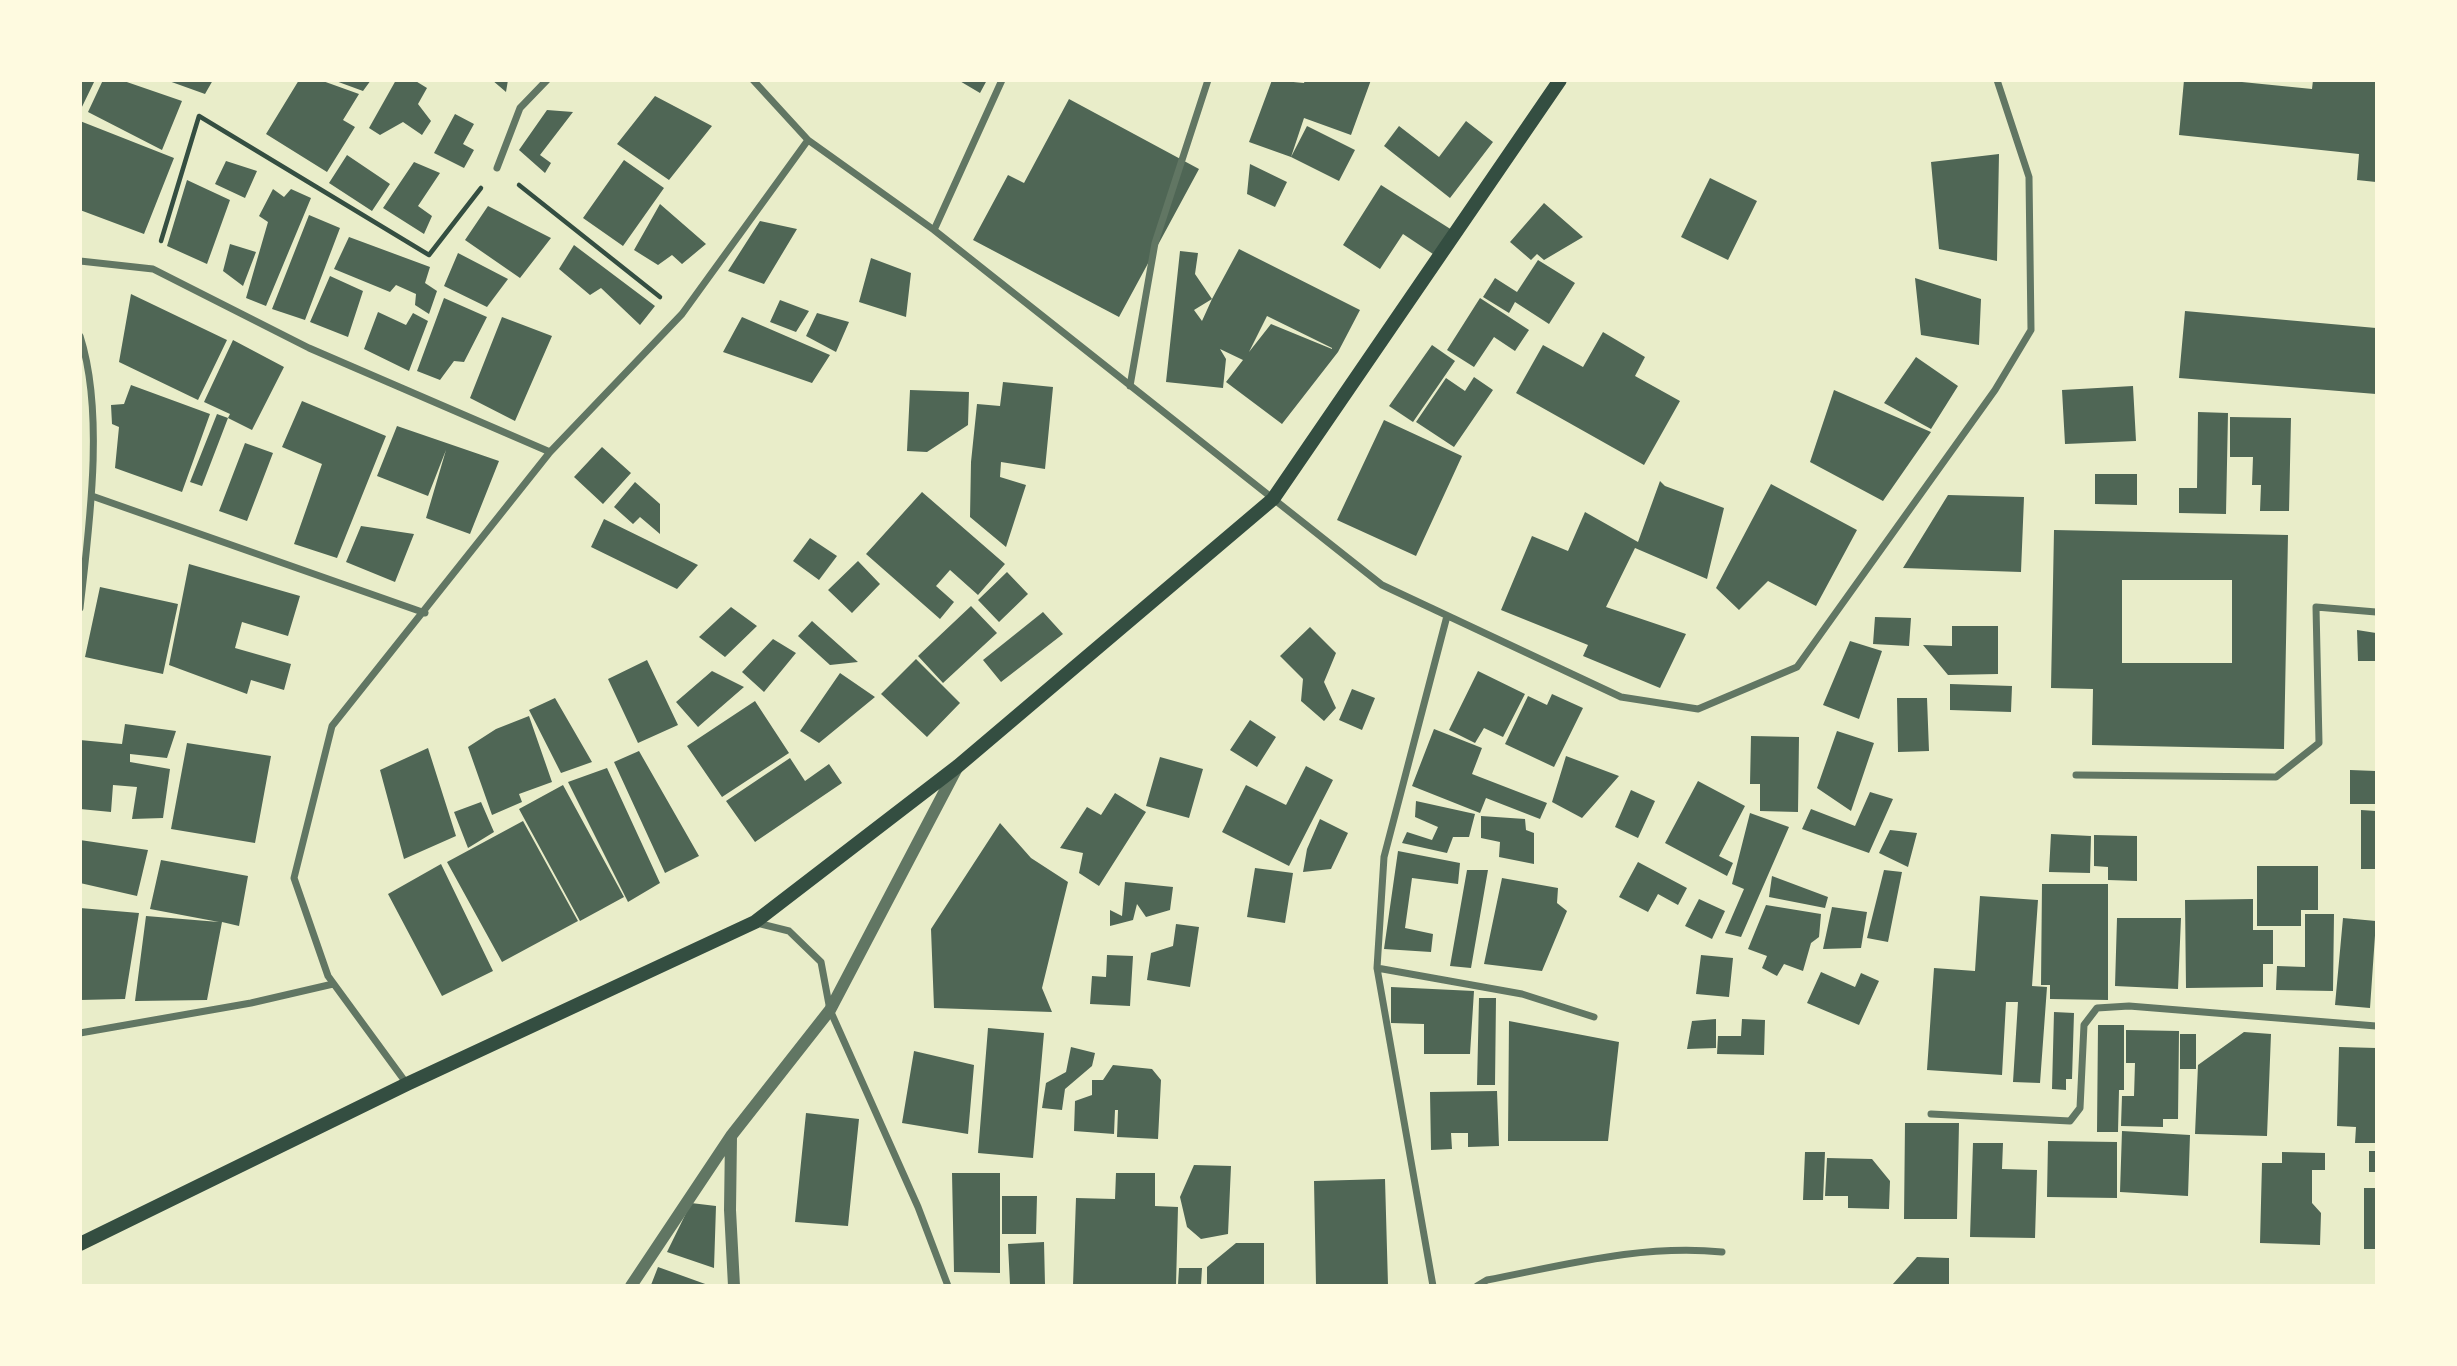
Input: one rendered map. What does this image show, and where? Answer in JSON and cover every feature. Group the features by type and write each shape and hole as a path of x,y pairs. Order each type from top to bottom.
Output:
{"main road":[{"path":"80,1244 407,1084 755,922 958,766 1273,499 1560,80"}],"street":[{"path":"497,168 520,108 547,80"},
{"path":"753,80 808,140 934,230 1382,585 1620,697 1698,709 1797,667 1995,390 2031,330 2029,177 1997,80"},
{"path":"934,230 1002,80"},
{"path":"1129,386 1154,243 1208,80"},
{"path":"407,1084 333,984 294,878 332,726 425,613 550,452 682,314 808,140"},
{"path":"80,261 153,269 309,348 550,452"},
{"path":"80,336 90,367 92,496 80,608"},
{"path":"92,496 425,613"},
{"path":"2076,775 2276,777 2319,743 2316,607 2376,612"},
{"path":"1433,1286 1377,968 1384,858 1447,616"},
{"path":"631,1286 731,1136 830,1010 958,766"},
{"path":"755,922 789,931 821,962 830,1010 918,1207 948,1286"},
{"path":"1377,968 1522,994 1594,1017"},
{"path":"80,1033 238,1006 333,984"},
{"path":"1931,1114 2070,1121 2080,1108 2084,1024 2097,1008 2129,1006 2376,1026"},
{"path":"731,1136 730,1210 734,1286"},
{"path":"1476,1286 1487,1280 1629,1252 1680,1248 1722,1252"}],"path":[{"path":"153,269 199,116 429,255 497,168 682,314"}],"building":[{"path":"80,80 95,80 80,111"},
{"path":"103,80 121,80 182,101 162,150 88,112"},
{"path":"166,80 213,80 205,94"},
{"path":"299,80 320,80 359,94 343,120 355,127 327,172 266,134"},
{"path":"333,80 371,80 363,91"},
{"path":"396,80 414,80 427,88 418,104 431,121 422,135 403,122 380,135 369,128"},
{"path":"492,80 508,80 506,92"},
{"path":"958,80 987,80 980,93"},
{"path":"1272,80 1304,83 1305,80 1371,80 1351,135 1304,118 1291,157 1249,142"},
{"path":"2184,80 2222,80 2312,89 2313,80 2376,80 2376,182 2357,180 2359,154 2179,135"},
{"path":"655,96 712,126 669,180 617,144"},
{"path":"1069,99 1199,169 1119,317 973,240 1008,175 1024,183"},
{"path":"547,110 573,112 540,155 551,163 545,173 519,150"},
{"path":"455,114 474,124 463,144 474,150 464,168 434,153"},
{"path":"80,121 174,158 144,234 80,210"},
{"path":"1466,121 1493,142 1450,198 1384,146 1399,126 1439,157"},
{"path":"1307,126 1355,150 1339,181 1291,157"},
{"path":"1999,154 1997,261 1939,249 1931,162"},
{"path":"347,155 390,184 372,211 329,183"},
{"path":"624,160 664,188 623,246 583,218"},
{"path":"226,161 257,171 245,198 215,184"},
{"path":"414,162 440,173 418,206 432,216 424,234 383,208"},
{"path":"1250,164 1287,182 1275,207 1247,194"},
{"path":"1710,178 1757,201 1728,260 1681,237"},
{"path":"187,180 230,200 207,264 167,246"},
{"path":"1381,185 1452,230 1436,256 1403,234 1380,269 1343,245"},
{"path":"273,189 284,197 291,189 311,198 266,306 246,298 268,222 259,216"},
{"path":"1544,203 1583,237 1544,260 1537,254 1531,260 1510,242"},
{"path":"660,204 706,244 682,264 672,255 658,265 634,250"},
{"path":"488,206 551,238 520,278 465,240"},
{"path":"309,215 340,228 305,320 272,309"},
{"path":"760,221 797,229 764,284 728,271"},
{"path":"349,237 430,267 425,283 437,291 429,314 415,305 416,294 396,285 390,292 334,269"},
{"path":"230,244 256,252 243,286 223,271"},
{"path":"574,245 655,306 640,325 601,288 590,295 559,269"},
{"path":"1239,249 1360,310 1338,352 1282,424 1226,382 1243,360 1220,349 1226,359 1223,388 1166,382 1180,251 1198,253 1195,274 1212,299","holes":["1212,299 1202,321 1194,310","1267,316 1332,348 1332,349 1271,324 1249,352"]},
{"path":"458,253 508,279 487,307 444,286"},
{"path":"871,258 911,273 906,317 859,302"},
{"path":"1538,260 1575,283 1549,324 1515,302 1509,313 1483,297 1495,278 1517,292"},
{"path":"330,276 363,291 348,337 310,322"},
{"path":"1915,278 1981,299 1979,345 1921,335"},
{"path":"131,294 227,340 198,400 119,362"},
{"path":"444,298 487,317 464,362 454,361 440,380 417,371"},
{"path":"1480,298 1529,330 1515,351 1494,337 1474,367 1447,350"},
{"path":"780,300 809,311 796,332 770,322"},
{"path":"2185,311 2376,328 2376,394 2179,378"},
{"path":"378,312 406,325 413,313 428,321 409,371 364,349"},
{"path":"817,313 849,322 836,352 806,336"},
{"path":"502,317 552,336 515,421 470,398"},
{"path":"742,317 830,355 812,383 723,352"},
{"path":"1603,332 1645,357 1635,376 1680,401 1644,465 1516,393 1543,345 1583,367"},
{"path":"233,340 284,367 252,430 228,418 230,414 204,402"},
{"path":"1432,345 1455,361 1413,422 1389,406"},
{"path":"1916,357 1958,386 1931,429 1884,403"},
{"path":"1474,377 1493,390 1454,447 1416,422 1446,378 1465,391"},
{"path":"1003,382 1053,387 1045,469 1001,462 1000,477 1026,485 1006,547 970,517 971,462 977,404 1000,406"},
{"path":"131,385 210,414 182,492 115,468 119,427 112,424 111,405 124,404"},
{"path":"2133,386 2136,441 2065,444 2062,390"},
{"path":"910,390 969,392 968,425 927,452 907,451"},
{"path":"1834,390 1931,432 1883,501 1810,462"},
{"path":"302,401 386,436 337,558 294,544 322,464 282,447"},
{"path":"2198,412 2228,413 2226,514 2179,513 2179,488 2197,488"},
{"path":"217,414 228,418 202,486 190,482"},
{"path":"2230,417 2291,418 2289,511 2260,511 2261,485 2252,485 2253,457 2230,457"},
{"path":"1384,420 1462,456 1416,556 1337,520"},
{"path":"397,426 499,461 470,534 426,518 446,450 428,496 377,476"},
{"path":"245,443 273,453 247,521 219,511"},
{"path":"602,447 631,473 603,504 574,477"},
{"path":"2095,474 2137,474 2137,505 2095,504"},
{"path":"1660,481 1665,486 1724,508 1707,579 1635,548 1606,607 1686,634 1660,688 1583,656 1588,645 1501,610 1532,536 1568,551 1585,512 1638,542"},
{"path":"635,482 660,504 660,534 640,517 633,524 614,507"},
{"path":"1771,484 1857,530 1816,606 1768,581 1739,610 1716,588"},
{"path":"922,492 1005,564 978,595 950,570 936,586 954,602 940,619 866,554"},
{"path":"1948,495 2024,497 2021,572 1903,568"},
{"path":"604,519 698,565 677,589 591,547"},
{"path":"361,526 414,534 395,582 346,562"},
{"path":"2054,530 2288,535 2284,749 2092,745 2093,689 2051,688","holes":["2122,580 2232,580 2232,663 2122,663"]},
{"path":"810,538 837,556 819,580 793,561"},
{"path":"858,561 880,584 852,613 828,590"},
{"path":"189,564 300,596 288,636 242,622 235,648 291,664 284,690 251,680 247,694 169,665"},
{"path":"1007,572 1028,594 999,622 978,600"},
{"path":"100,587 178,604 163,674 85,657"},
{"path":"971,606 997,633 943,683 918,656"},
{"path":"731,607 757,626 725,657 699,637"},
{"path":"1043,612 1063,634 1001,682 983,660"},
{"path":"1875,617 1911,618 1909,646 1873,644"},
{"path":"812,621 858,662 830,665 798,636"},
{"path":"1952,626 1998,626 1998,674 1948,675 1923,645 1952,646"},
{"path":"1310,627 1336,653 1324,682 1336,708 1324,721 1301,701 1303,679 1280,656"},
{"path":"2357,630 2376,633 2376,661 2358,661"},
{"path":"773,639 796,653 764,692 742,672"},
{"path":"1850,641 1882,651 1859,719 1823,705"},
{"path":"916,659 960,703 927,737 881,694"},
{"path":"647,660 678,725 638,743 608,679"},
{"path":"712,671 744,687 698,727 676,702"},
{"path":"1478,671 1525,694 1503,737 1484,728 1475,743 1449,730"},
{"path":"840,673 875,697 819,743 800,731"},
{"path":"1950,684 2012,686 2011,712 1950,710"},
{"path":"1352,689 1375,698 1362,730 1339,720"},
{"path":"1552,694 1583,708 1554,767 1505,744 1528,696 1547,705"},
{"path":"555,698 592,762 561,773 529,710"},
{"path":"1897,698 1927,698 1929,751 1898,752"},
{"path":"755,701 789,753 722,797 687,746"},
{"path":"529,716 552,782 519,794 522,802 492,815 468,747 496,729"},
{"path":"1250,720 1276,737 1257,767 1230,750"},
{"path":"125,724 176,731 167,758 130,754 130,762 170,769 163,818 132,819 137,787 113,785 111,812 80,809 80,740 122,744"},
{"path":"1434,729 1482,748 1472,774 1547,803 1540,819 1486,798 1480,813 1412,786"},
{"path":"1837,731 1874,743 1851,811 1817,788"},
{"path":"1751,736 1799,737 1798,812 1760,811 1760,784 1750,784"},
{"path":"187,743 271,756 255,843 171,829"},
{"path":"428,748 456,836 404,859 380,770"},
{"path":"639,751 699,856 665,873 614,762"},
{"path":"1566,756 1619,776 1582,818 1552,802"},
{"path":"1160,757 1203,769 1189,818 1146,806"},
{"path":"790,758 805,781 829,764 842,783 755,842 726,801"},
{"path":"1306,766 1333,780 1289,866 1222,832 1246,785 1286,805"},
{"path":"607,768 660,883 628,902 568,782"},
{"path":"2350,770 2376,771 2376,804 2350,804"},
{"path":"1698,781 1745,806 1719,856 1733,863 1727,876 1665,843"},
{"path":"563,785 624,897 580,921 519,809"},
{"path":"1631,790 1655,801 1638,838 1615,827"},
{"path":"1870,792 1893,799 1869,853 1802,829 1811,809 1855,826"},
{"path":"1115,793 1146,812 1099,886 1079,873 1083,853 1060,848 1087,807 1101,815"},
{"path":"1416,801 1475,814 1469,837 1453,837 1447,853 1402,843 1407,832 1432,840 1438,827 1415,817"},
{"path":"481,802 494,832 468,848 454,812"},
{"path":"2361,810 2376,811 2376,869 2361,869"},
{"path":"1750,813 1789,827 1741,937 1725,933 1744,889 1732,884"},
{"path":"1481,816 1525,819 1526,830 1534,833 1534,864 1499,857 1500,842 1481,838"},
{"path":"1320,819 1348,833 1331,869 1303,872 1307,849"},
{"path":"523,821 578,921 502,962 447,862"},
{"path":"1000,823 1031,858 1068,882 1042,988 1052,1012 934,1008 931,929"},
{"path":"1890,830 1917,833 1908,867 1879,853"},
{"path":"2051,834 2091,836 2090,873 2049,872"},
{"path":"2094,835 2137,836 2137,881 2108,880 2108,867 2094,866"},
{"path":"80,840 148,850 137,896 80,883"},
{"path":"1398,851 1460,863 1458,884 1412,878 1405,928 1433,934 1431,952 1384,949"},
{"path":"161,860 248,876 239,926 222,922 207,1000 135,1001 146,916 219,922 150,909"},
{"path":"1638,862 1687,888 1678,905 1658,894 1648,912 1619,897"},
{"path":"441,864 493,971 442,996 388,894"},
{"path":"2257,866 2318,866 2318,910 2301,910 2301,926 2257,926"},
{"path":"1255,868 1293,873 1285,923 1247,917"},
{"path":"1467,870 1488,870 1471,968 1450,966"},
{"path":"1884,870 1902,872 1888,942 1867,938"},
{"path":"1772,876 1828,897 1825,908 1769,897"},
{"path":"1502,878 1558,888 1557,903 1567,911 1542,971 1484,964"},
{"path":"1125,882 1173,887 1170,910 1146,917 1137,904 1133,920 1110,926 1110,910 1122,916"},
{"path":"2042,884 2108,884 2108,1000 2050,999 2050,985 2041,985"},
{"path":"1980,896 2038,900 2032,986 2047,987 2040,1083 2013,1082 2018,1002 2006,1002 2002,1075 1927,1070 1934,968 1975,971"},
{"path":"1699,899 1725,911 1712,939 1685,926"},
{"path":"2253,899 2253,930 2273,930 2273,964 2263,964 2263,987 2186,988 2185,900"},
{"path":"1766,905 1821,914 1819,937 1811,943 1803,971 1784,964 1777,976 1762,968 1767,956 1748,949"},
{"path":"1832,907 1867,912 1861,948 1823,949"},
{"path":"80,908 139,913 125,999 80,1000"},
{"path":"2305,914 2334,914 2333,991 2276,990 2277,966 2305,967"},
{"path":"2117,918 2181,918 2178,989 2115,986"},
{"path":"2343,918 2376,921 2370,1008 2335,1005"},
{"path":"1176,924 1199,927 1190,987 1147,980 1151,953 1173,946"},
{"path":"1107,955 1133,956 1130,1006 1090,1004 1092,976 1106,977"},
{"path":"1701,955 1733,958 1729,997 1696,994"},
{"path":"1821,972 1855,987 1861,973 1879,981 1859,1025 1807,1003"},
{"path":"1391,987 1474,991 1470,1054 1424,1054 1424,1024 1391,1023"},
{"path":"1479,998 1496,998 1495,1085 1477,1085"},
{"path":"2054,1012 2074,1013 2072,1079 2066,1079 2066,1090 2052,1089"},
{"path":"1716,1019 1716,1048 1687,1049 1692,1021"},
{"path":"1742,1019 1765,1020 1764,1055 1717,1054 1718,1036 1741,1036"},
{"path":"1509,1021 1619,1042 1608,1141 1508,1141"},
{"path":"2098,1025 2124,1025 2124,1090 2119,1090 2118,1132 2097,1132"},
{"path":"988,1028 1044,1033 1033,1158 978,1153"},
{"path":"2126,1030 2179,1031 2178,1119 2163,1119 2163,1127 2121,1126 2122,1096 2134,1096 2135,1063 2126,1063"},
{"path":"2244,1032 2271,1034 2267,1136 2195,1134 2198,1065"},
{"path":"2180,1034 2196,1034 2196,1069 2180,1069"},
{"path":"1071,1047 1095,1053 1092,1066 1065,1089 1062,1110 1042,1108 1046,1083 1066,1072"},
{"path":"2339,1047 2376,1048 2376,1143 2355,1143 2356,1127 2337,1126"},
{"path":"914,1051 974,1065 968,1134 902,1123"},
{"path":"1113,1065 1152,1069 1161,1080 1158,1139 1117,1137 1118,1110 1115,1110 1114,1134 1074,1131 1075,1101 1092,1095 1092,1080 1103,1080"},
{"path":"1497,1091 1499,1146 1468,1147 1468,1133 1451,1133 1452,1149 1431,1150 1430,1092"},
{"path":"806,1113 859,1119 848,1226 795,1222"},
{"path":"1905,1123 1959,1123 1957,1219 1904,1219"},
{"path":"2122,1131 2190,1135 2188,1196 2120,1192"},
{"path":"2048,1141 2117,1142 2117,1198 2047,1197"},
{"path":"1973,1143 2003,1143 2002,1169 2037,1170 2035,1238 1970,1237"},
{"path":"2369,1151 2376,1151 2376,1172 2369,1172"},
{"path":"1805,1152 1825,1152 1823,1200 1803,1200"},
{"path":"2282,1152 2325,1153 2325,1170 2312,1170 2312,1203 2321,1213 2320,1245 2260,1243 2262,1163 2282,1163"},
{"path":"1827,1158 1872,1159 1890,1181 1889,1209 1848,1208 1848,1196 1825,1196"},
{"path":"1194,1165 1231,1166 1228,1234 1201,1239 1187,1227 1180,1197"},
{"path":"952,1173 1000,1173 1000,1273 954,1272"},
{"path":"1116,1173 1155,1173 1155,1206 1178,1207 1176,1285 1073,1285 1076,1198 1115,1199"},
{"path":"1385,1179 1388,1285 1316,1285 1314,1181"},
{"path":"2364,1188 2376,1188 2376,1249 2364,1249"},
{"path":"1002,1196 1037,1196 1036,1234 1002,1234"},
{"path":"691,1203 716,1206 714,1268 667,1252"},
{"path":"1044,1242 1045,1285 1010,1285 1008,1244"},
{"path":"1236,1243 1264,1243 1264,1285 1207,1285 1207,1267"},
{"path":"1917,1257 1949,1258 1949,1285 1892,1285"},
{"path":"658,1267 708,1285 651,1285"},
{"path":"1179,1268 1202,1268 1201,1285 1178,1285"}]}
